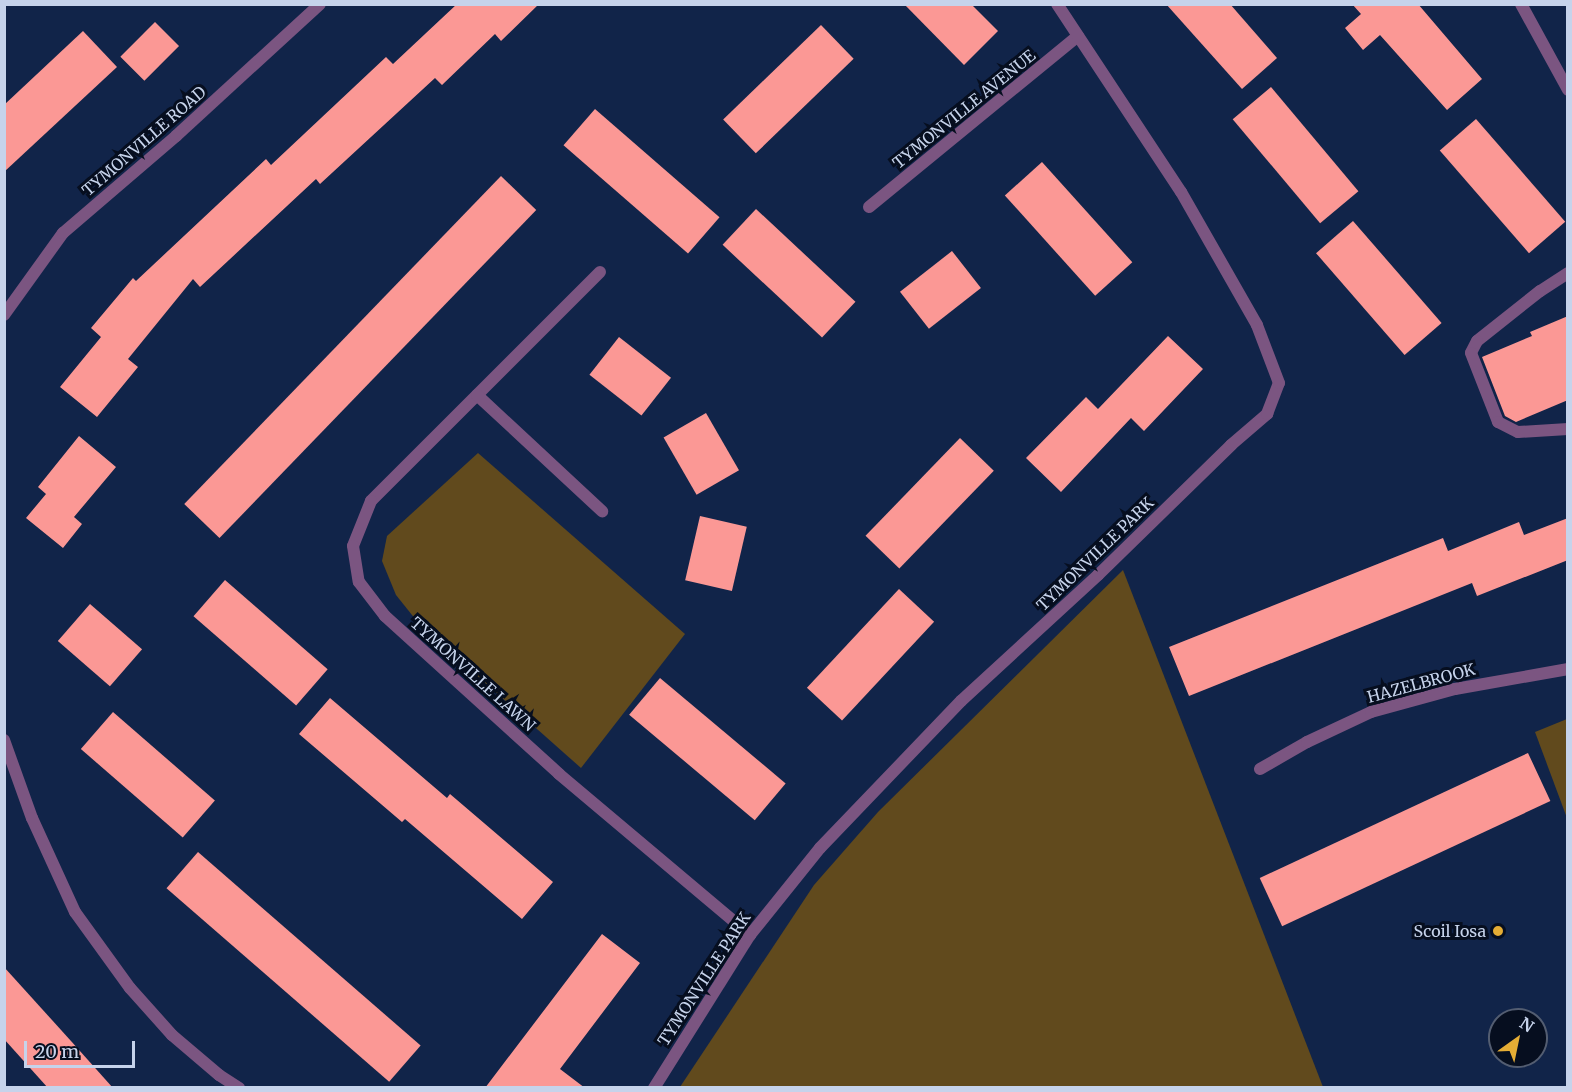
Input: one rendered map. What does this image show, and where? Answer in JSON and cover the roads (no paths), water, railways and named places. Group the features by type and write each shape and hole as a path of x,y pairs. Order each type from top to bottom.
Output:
{"street":[{"name":"TYMONVILLE ROAD","path":"4,315 63,233 176,136 320,4"},
{"name":"TYMONVILLE PARK","path":"654,1088 750,935 820,848 961,701 1098,575 1231,445 1267,414 1279,383 1257,325 1181,192 1057,4"},
{"path":"1521,4 1568,90"},
{"name":"TYMONVILLE AVENUE","path":"870,207 1078,36"},
{"name":"TYMONVILLE LAWN","path":"600,272 371,501 353,546 359,582 385,616 559,774 750,935"},
{"path":"1568,273 1540,291 1477,341 1471,353 1498,422 1518,432 1568,429"},
{"path":"477,395 602,511"},
{"name":"HAZELBROOK","path":"1260,769 1307,742 1371,712 1455,689 1568,669"},
{"path":"4,740 32,818 75,912 130,988 172,1035 219,1076 239,1088"}],"place":[{"name":"Scoil Iosa","path":"1498,931"}]}
